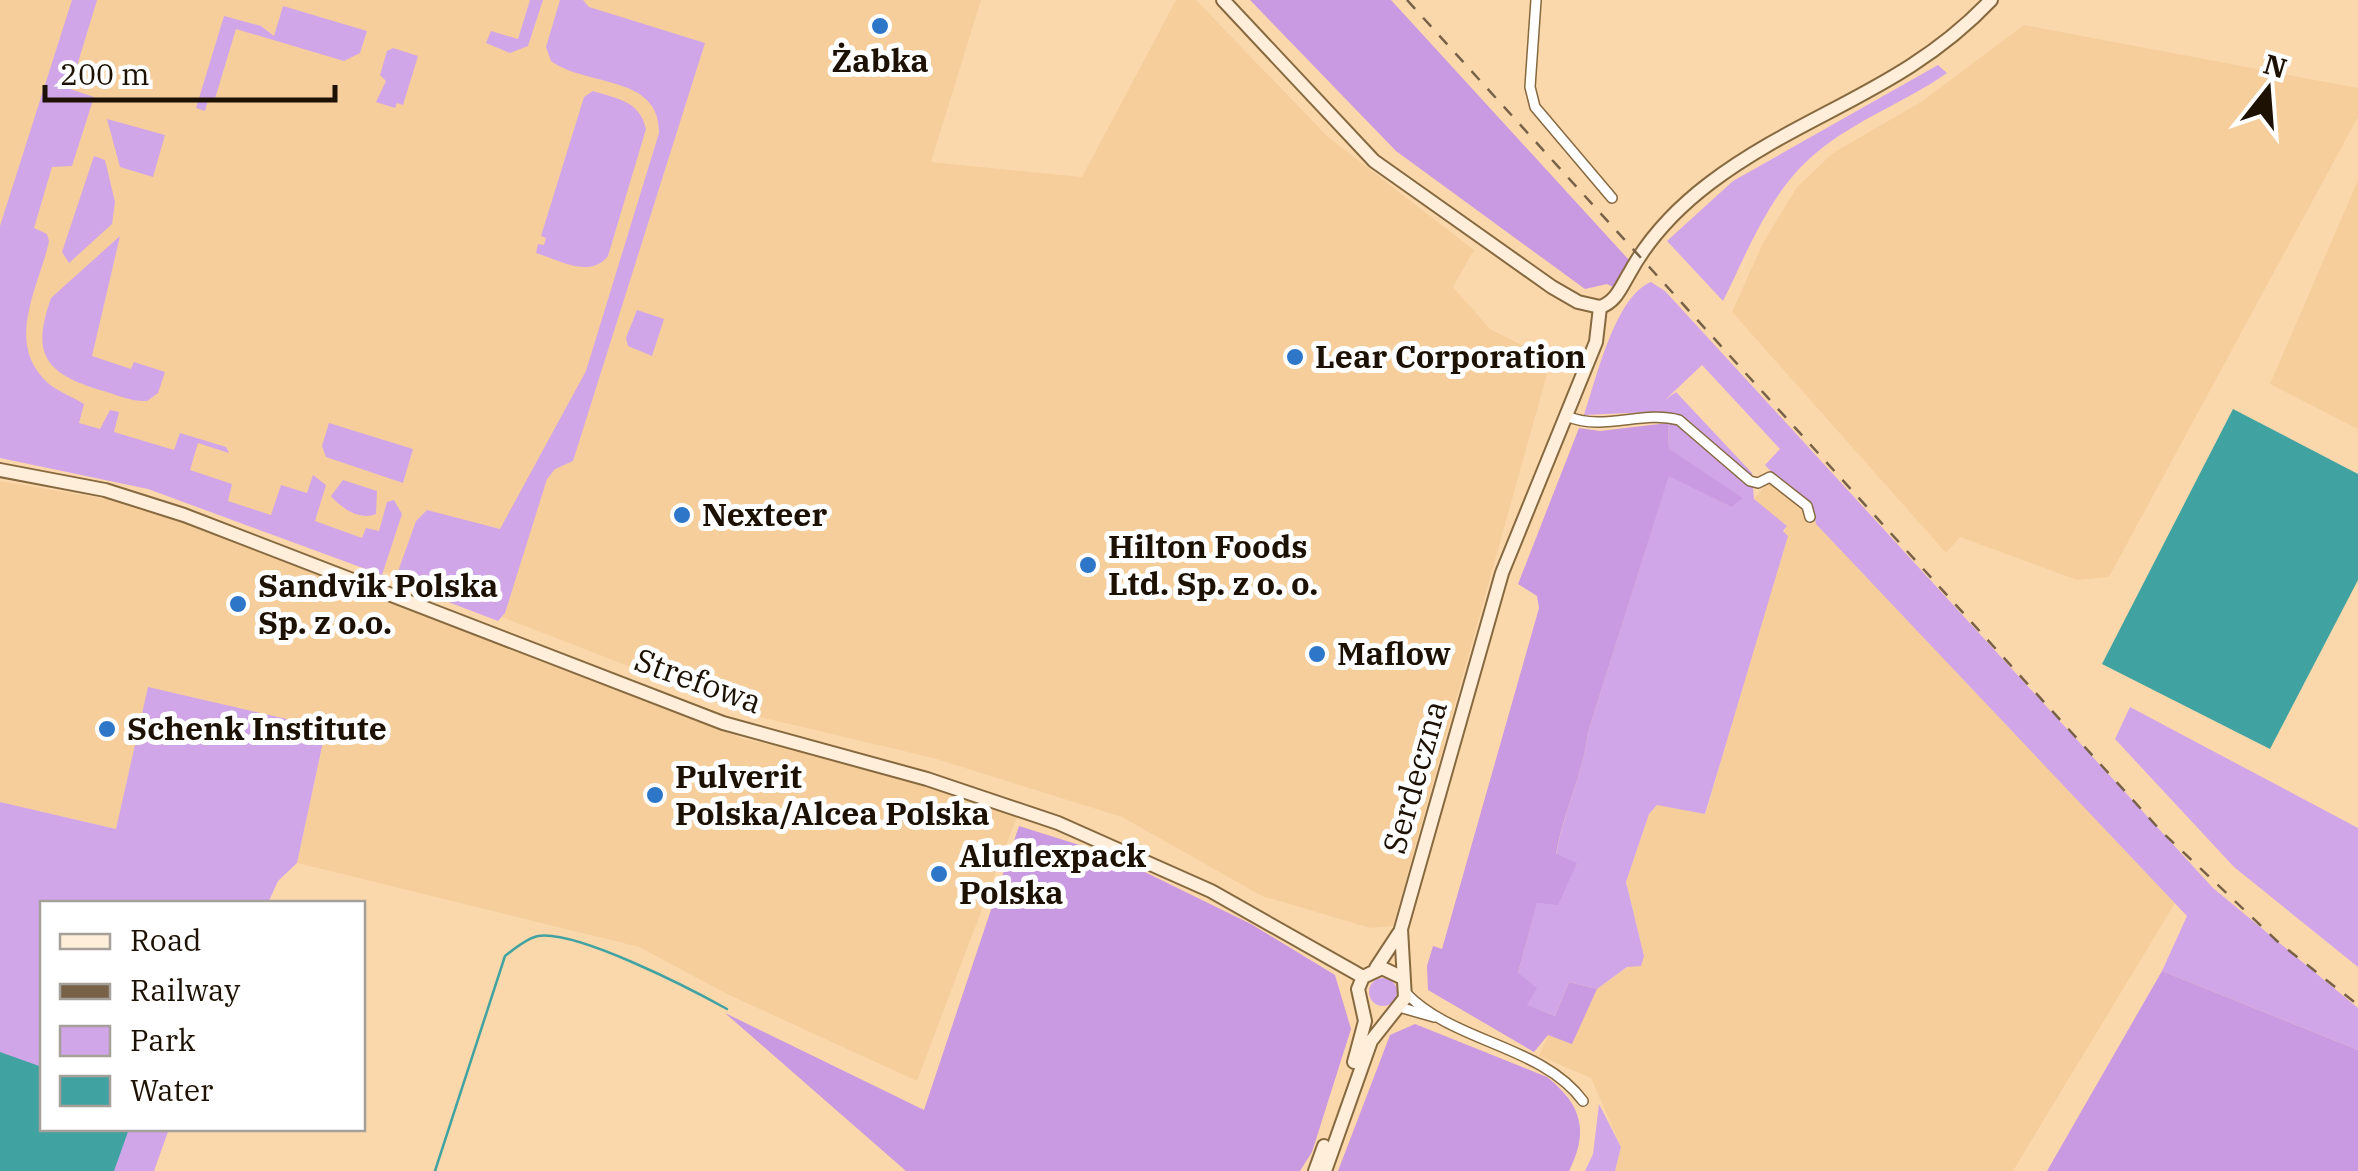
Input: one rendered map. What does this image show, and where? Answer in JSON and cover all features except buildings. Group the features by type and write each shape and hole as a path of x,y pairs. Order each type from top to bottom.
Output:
{"street":[{"path":"1224,0 1388,173 1552,287 1578,302 1600,307"},
{"path":"1536,0 1530,87 1535,108 1612,198"},
{"name":"Serdeczna","path":"1401,977 1401,929 1502,573 1600,331 1600,307 1615,298 1639,255 1673,213 1712,181 1910,70 1991,0"},
{"path":"1566,416 1585,424 1604,425 1665,416 1679,420 1750,480 1758,483 1770,476 1807,506 1810,516"},
{"name":"Strefowa","path":"0,470 105,490 184,515 723,723 928,779 1058,823 1211,891 1363,977"},
{"name":"Serdeczna","path":"1376,968 1401,929"},
{"path":"1434,1016 1394,1010 1376,1014 1364,1007 1358,996 1363,977 1376,968 1387,968 1401,977 1406,992 1434,1016 1556,1076 1582,1101"},
{"path":"1325,1171 1371,1041 1406,992"},
{"path":"1315,1171 1359,1047 1364,1007"}],"shaded area":[{"path":"0,0 981,0 931,162 1082,177 1176,0 1196,0 1327,136 1474,250 1453,287 1490,329 1551,360 1393,926 1370,928 1262,896 1122,817 933,758 760,717 248,519 0,433"},
{"path":"1250,0 1391,0 1629,260 1613,287 1607,284 1585,289 1396,151"},
{"path":"2024,25 2358,88 2358,117 2109,577 2077,580 1960,537 1946,553 1732,312 1763,243 1797,187 1833,153 1921,102"},
{"path":"2358,180 2358,429 2270,384"},
{"path":"1668,423 1669,449 1743,498 1731,507 1669,476 1588,732 1559,838 1556,854 1577,863 1558,905 1537,903 1518,973 1537,988 1527,1005 1555,1016 1569,982 1597,989 1572,1044 1548,1035 1534,1052 1428,990 1427,966 1433,946 1442,949 1539,608 1537,596 1518,584 1579,428 1600,431"},
{"path":"1770,480 1802,507 1935,644 2175,903 2013,1171 1615,1171 1621,1147 1591,1078 1539,1056 1548,1035 1572,1043 1597,989 1644,956 1626,882 1649,814 1657,805 1666,804 1706,814 1786,526 1754,499"},
{"path":"0,481 118,501 205,530 744,739 841,759 1018,814 917,1081 729,995 639,947 297,863 326,729 116,829 0,802"},
{"path":"1019,826 1108,854 1251,924 1335,975 1351,1029 1312,1152 1300,1171 906,1171 725,1013 924,1110"},
{"path":"2162,971 2358,1050 2358,1171 2047,1171"},
{"path":"1415,1024 1547,1077 1559,1087 1579,1120 1579,1143 1569,1171 1338,1171 1390,1035"}],"green space":[{"path":"72,0 97,0 70,89 94,97 72,166 52,167 34,228 47,234 49,241 32,296 26,333 35,368 57,390 84,404 79,423 100,429 110,410 119,412 114,432 174,450 180,433 226,447 229,453 198,443 190,470 232,484 228,501 271,515 281,485 307,493 313,475 326,485 315,521 362,538 366,528 379,531 387,502 394,500 402,514 382,575 148,489 0,458 0,226"},
{"path":"530,0 543,0 528,46 510,53 486,43 491,31 518,39"},
{"path":"560,0 583,0 589,7 705,43 573,461 555,469 547,479 505,613 498,621 396,582 396,577 416,521 427,510 500,529 586,371 659,133 656,114 634,91 551,61 546,47"},
{"path":"283,6 367,31 360,53 344,61 236,29 214,102 208,100 205,111 196,108 224,16 261,26 274,36"},
{"path":"393,48 418,56 403,105 397,103 395,108 376,102 386,81 380,75 387,51"},
{"path":"1938,65 1947,73 1847,131 1800,168 1762,222 1723,301 1667,241 1733,181"},
{"path":"593,91 633,107 646,129 608,256 601,263 583,267 536,253 538,244 544,245 546,238 541,236 584,97"},
{"path":"107,119 165,135 153,177 120,167"},
{"path":"94,156 105,160 115,202 112,224 69,263 62,252"},
{"path":"120,236 92,356 131,369 134,362 165,372 158,393 147,401 123,397 64,375 46,357 43,345 51,298"},
{"path":"1651,282 1665,291 2213,888 2358,1008 2358,1050 2162,971 2187,916 1816,524 1803,498 1765,465 1780,449 1702,365 1665,400 1676,392 1752,473 1754,499 1787,526 1783,531 1788,536 1705,814 1657,805 1649,814 1626,882 1644,956 1641,966 1627,967 1597,989 1569,982 1555,1016 1526,1005 1518,973 1537,902 1577,864 1556,855 1559,839 1588,732 1669,475 1731,507 1669,449 1668,423 1652,412 1584,415 1617,321 1638,290"},
{"path":"637,310 664,319 652,356 628,346 626,338"},
{"path":"329,423 413,449 403,483 326,457 322,446"},
{"path":"343,480 377,491 376,514 357,514 331,496"},
{"path":"148,687 326,728 297,863 278,881 269,901 40,901 40,1131 168,1131 154,1171 0,1171 0,802 116,829"},
{"path":"2130,707 2358,828 2358,967 2234,867 2115,739"},
{"path":"1383,978 1393,982 1397,992 1393,1002 1383,1006 1373,1002 1369,992 1373,982"},
{"path":"1599,1104 1621,1147 1615,1171 1585,1171 1593,1154"}],"water":[{"path":"2233,409 2358,474 2358,580 2270,749 2102,664"},
{"path":"0,1052 40,1066 40,1131 128,1131 114,1171 0,1171"}],"waterway":[{"path":"435,1171 505,956 525,941 538,936 579,942 634,963 727,1009"}],"railway":[{"path":"1407,0 2161,831 2277,941 2358,1005"}],"place":[{"name":"Żabka","path":"880,26"},
{"name":"Lear Corporation","path":"1295,357"},
{"name":"Nexteer","path":"682,515"},
{"name":"Hilton Foods Ltd. Sp. z o. o.","path":"1088,565"},
{"name":"Sandvik Polska Sp. z o.o.","path":"238,604"},
{"name":"Maflow","path":"1317,654"},
{"name":"Schenk Institute","path":"107,729"},
{"name":"Pulverit Polska/Alcea Polska","path":"655,795"},
{"name":"Aluflexpack Polska","path":"939,874"}]}
